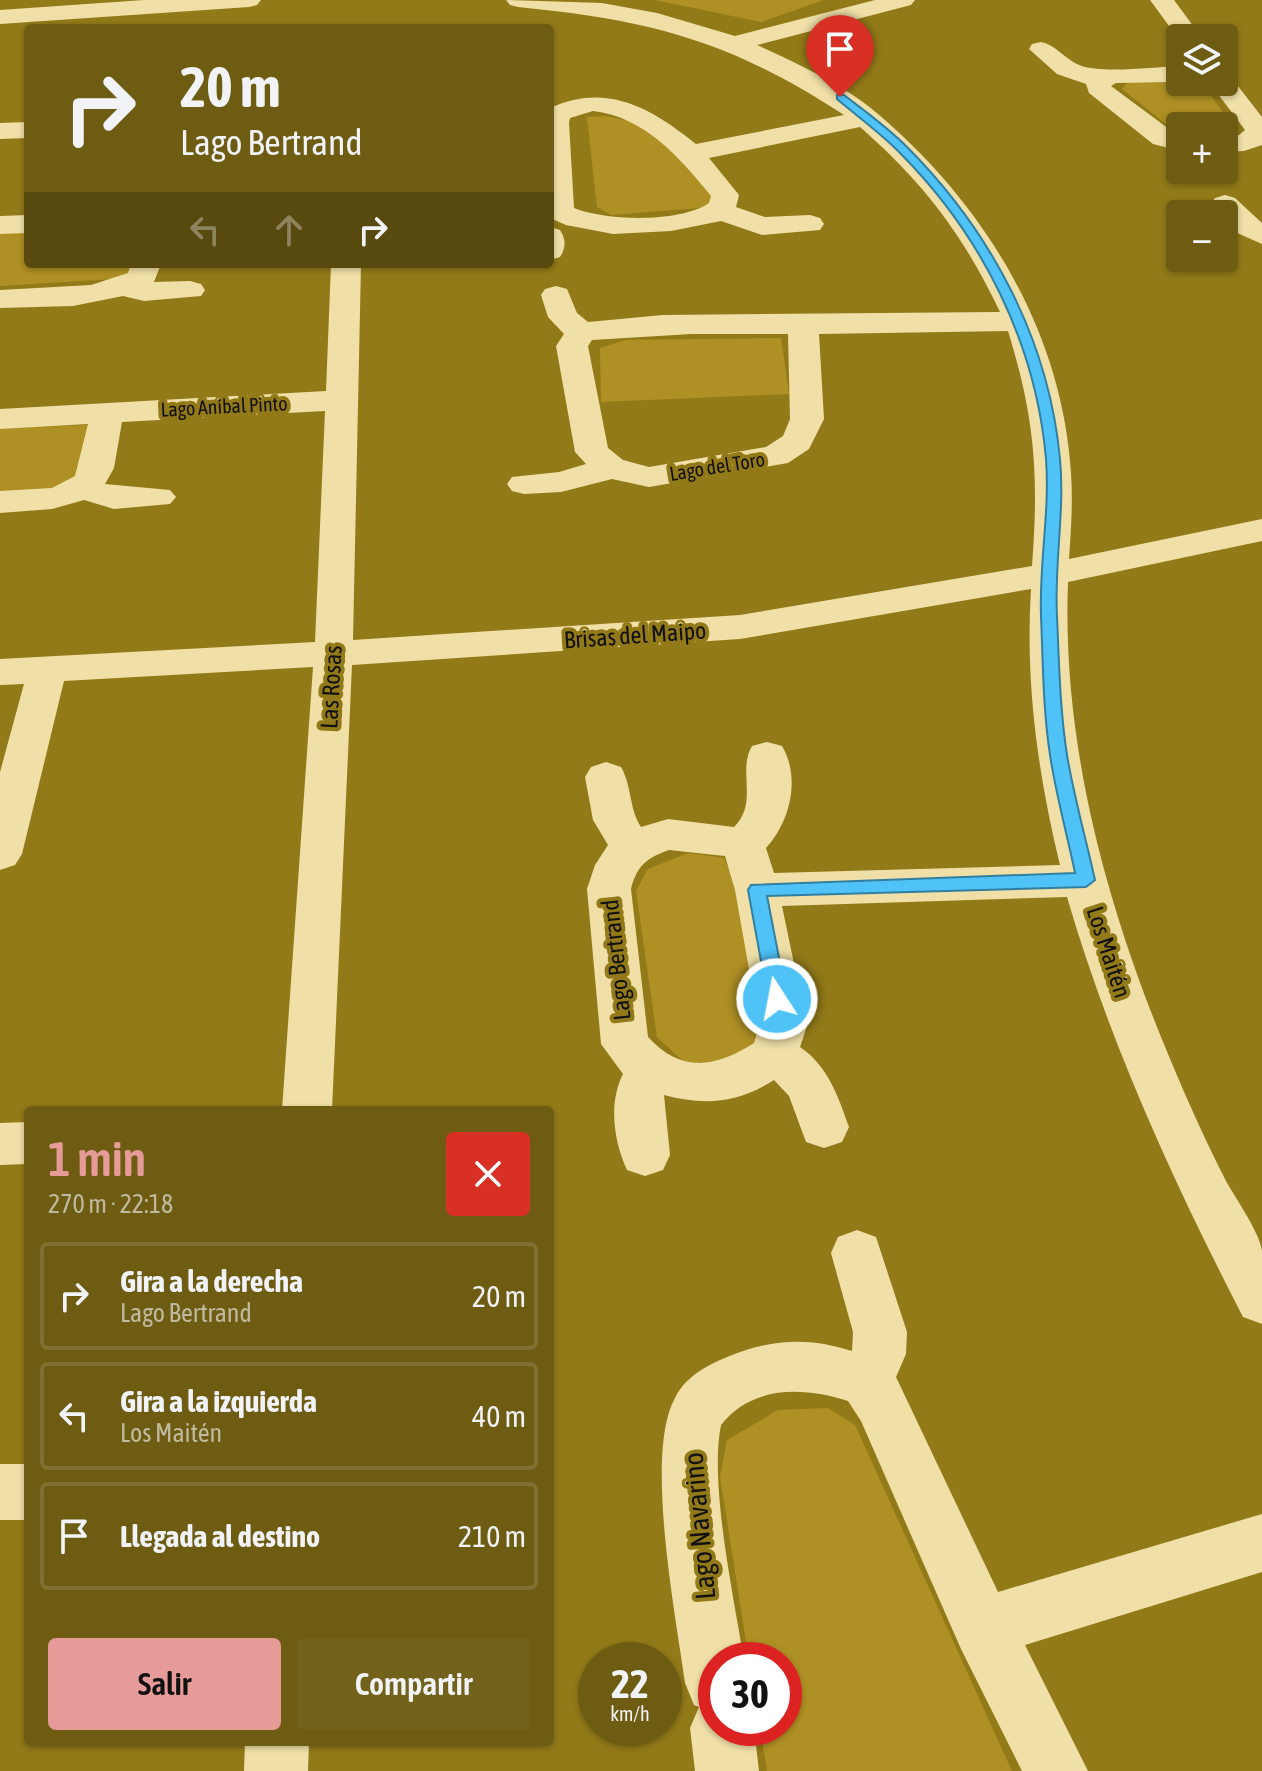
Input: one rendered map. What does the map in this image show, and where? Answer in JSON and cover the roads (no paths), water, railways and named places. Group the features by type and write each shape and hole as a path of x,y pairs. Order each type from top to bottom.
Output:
{"street":[{"path":"0,17 71,20 249,0"},
{"path":"509,24 511,0"},
{"name":"Los Maitén","path":"518,0 619,12 682,26 735,43 810,78 868,118 904,150 963,217 1004,285 1021,322 1045,404 1053,461 1051,658 1058,754 1086,880 1130,1014 1161,1093 1262,1300"},
{"path":"735,43 850,11 903,0"},
{"path":"1162,0 1180,24"},
{"path":"1041,49 1066,69 1100,80 1113,75 1166,74"},
{"path":"1100,80 1098,88 1166,139"},
{"path":"1232,96 1260,137 1238,143"},
{"path":"554,190 558,114 571,105 614,107 641,115 691,153 725,195 725,204 720,211"},
{"path":"691,153 868,118"},
{"path":"0,131 24,130"},
{"path":"1138,149 1166,144"},
{"path":"554,224 576,220 616,226 694,219 720,211 762,226 810,224"},
{"path":"1238,218 1262,235"},
{"path":"0,225 24,224"},
{"path":"0,299 98,294 125,287 142,278 145,268"},
{"name":"Las Rosas","path":"307,1106 333,653 346,268"},
{"path":"125,287 144,292 190,290"},
{"path":"556,295 563,317 581,332"},
{"path":"611,468 592,452 572,346 581,332 613,327 699,324 803,325 963,319 1021,322"},
{"name":"Lago del Toro","path":"524,484 561,482 611,468 649,477 776,456 797,442 807,419 803,325"},
{"name":"Lago Aníbal Pinto","path":"0,419 340,400"},
{"path":"0,502 51,500 93,478 107,413"},
{"path":"79,488 114,498 158,497"},
{"name":"Brisas del Maipo","path":"0,672 622,637 740,627 1050,574 1262,530"},
{"path":"0,854 47,669"},
{"path":"743,844 759,830 766,818 770,801 767,756"},
{"path":"606,777 614,820 631,846 668,834 695,835 743,844"},
{"path":"645,1155 638,1105 640,1085 649,1071 694,1083 738,1078 774,1055 783,1026 757,890 743,844"},
{"name":"Lago Bertrand","path":"631,846 615,865 609,889 625,1044 649,1071"},
{"path":"757,890 1086,880"},
{"path":"774,1055 794,1065 804,1077 824,1127"},
{"path":"0,1144 24,1143"},
{"path":"857,1253 880,1332 879,1354 866,1381 881,1402 983,1627 1056,1771"},
{"name":"Lago Navarino","path":"711,1642 688,1459 693,1418 711,1392 752,1372 811,1366 866,1381"},
{"path":"0,1492 24,1492"},
{"path":"983,1627 1262,1543"},
{"path":"276,1771 277,1746"},
{"path":"724,1746 727,1771"}]}
